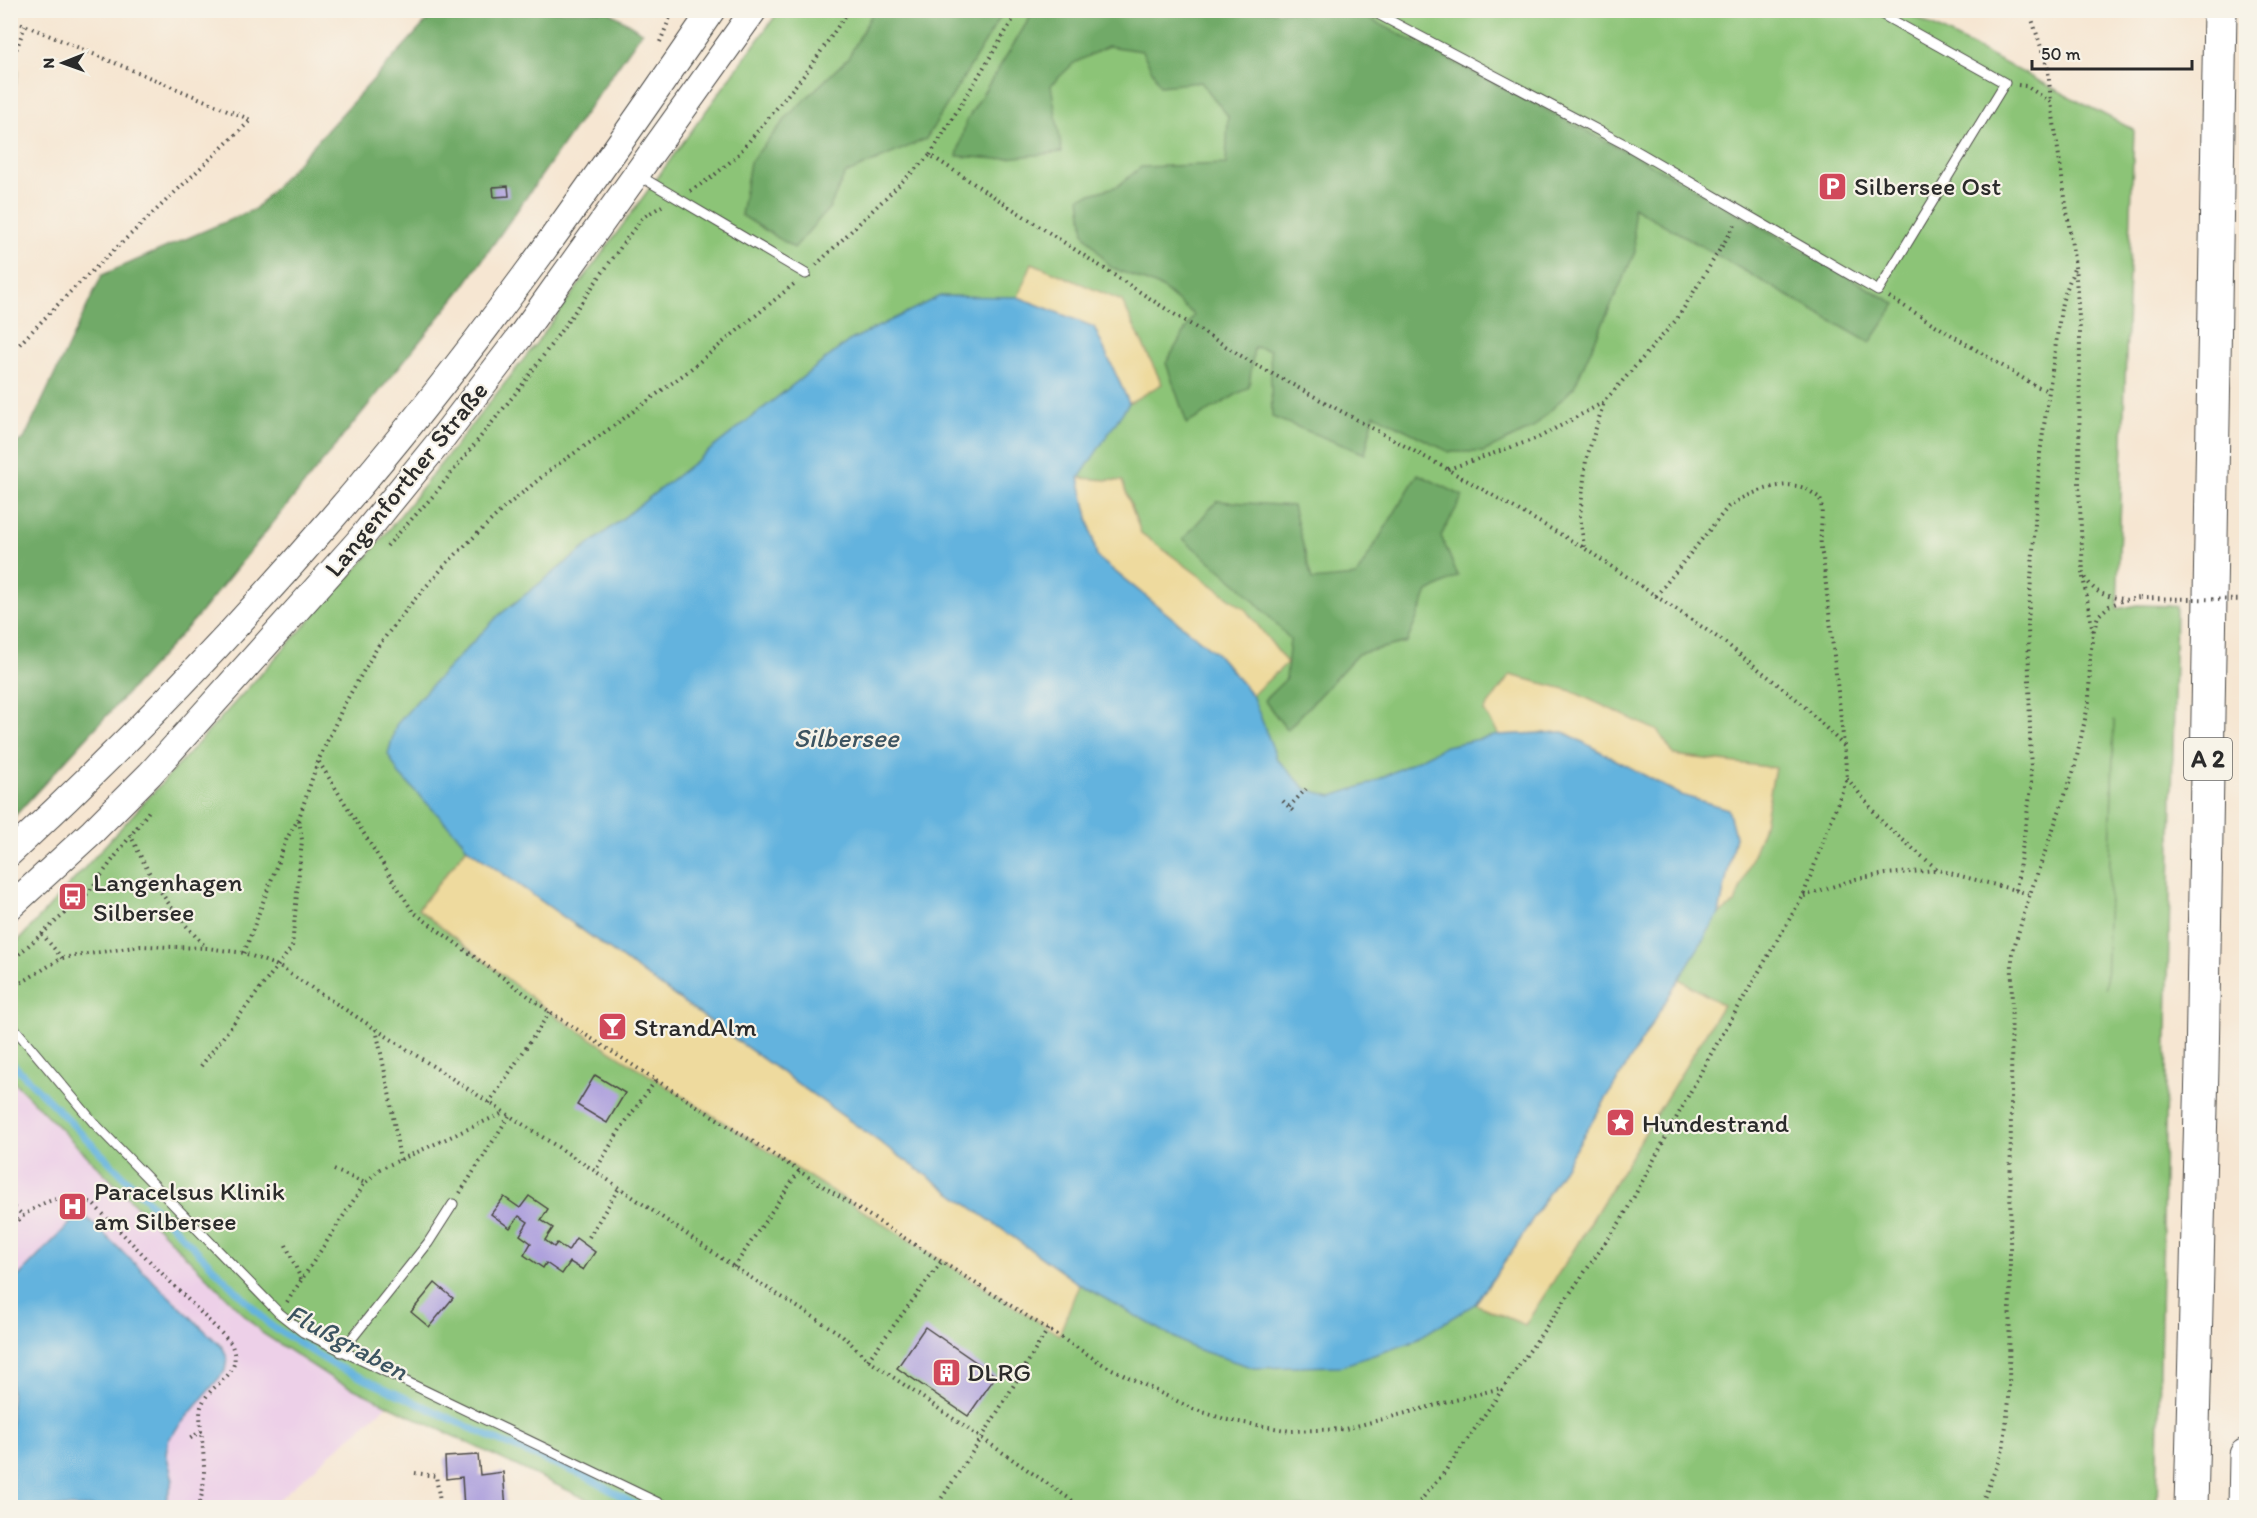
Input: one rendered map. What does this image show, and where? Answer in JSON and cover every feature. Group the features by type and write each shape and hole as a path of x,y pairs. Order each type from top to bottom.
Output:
{"highway":[{"name":"A 2","path":"2191,1508 2203,1055 2220,10"},
{"path":"2246,1508 2247,1455"}],"main road":[{"name":"Langenforther Straße","path":"10,853 120,748 197,669 329,522 413,421 495,315 712,10"},
{"name":"Langenforther Straße","path":"10,907 93,831 150,774 357,543 440,441 522,334 754,10"}],"lane":[{"path":"1370,10 1628,146 1878,291 2005,84 1874,10"},
{"path":"638,175 806,274"},
{"path":"10,1023 94,1123 279,1313 303,1332 669,1508"},
{"path":"341,1352 428,1243 453,1204"}],"path":[{"path":"658,49 672,10"},
{"path":"385,548 433,496 523,384 636,225 643,217 712,177 736,157 809,69 849,10"},
{"path":"244,953 287,838 298,818 318,761 345,703 378,646 448,562 504,508 554,467 687,372 806,274 930,155 1018,10"},
{"path":"2029,10 2048,69 2075,266 2080,330 2079,485 2083,573 2093,633"},
{"path":"10,19 251,120 71,291 10,354"},
{"path":"10,66 25,26"},
{"path":"2005,84 2026,86 2051,102"},
{"path":"930,155 1251,363 1447,469 1584,548 1723,641 1800,702 1844,746"},
{"path":"1447,469 1538,438 1604,402 1677,319 1742,213"},
{"path":"2016,890 2031,788 2029,611 2040,453 2062,302 2075,266"},
{"path":"1878,291 2034,385 2048,391"},
{"path":"1584,548 1580,516 1586,460 1604,402"},
{"path":"1414,1508 1443,1474 1501,1388 1622,1219 1708,1059 1803,896 1847,778 1823,558 1820,548 1824,512 1820,498 1804,488 1788,485 1738,500 1728,507 1656,596"},
{"path":"2083,573 2088,584 2097,592 2107,597 2124,600"},
{"path":"1980,1508 2003,1450 2009,1400 2012,954 2030,894 2074,770 2090,701 2090,657 2093,633 2098,616 2109,606 2124,600 2140,598 2247,600"},
{"path":"318,761 414,912 550,1012 1104,1365 1193,1409 1228,1420 1291,1431 1345,1430 1501,1388"},
{"path":"1847,778 1883,823 1938,870"},
{"path":"1289,807 1306,789"},
{"path":"1283,801 1294,812"},
{"path":"10,962 88,893 130,834 153,807"},
{"path":"201,1066 291,947 302,840 298,818"},
{"path":"130,834 160,892 181,922 207,948"},
{"path":"1803,896 1856,879 1938,870 2030,894"},
{"path":"42,934 62,958"},
{"path":"10,982 19,984 62,958 141,946 207,948 244,953 278,966 489,1102 734,1267 842,1335 868,1360 1083,1508"},
{"path":"489,1102 550,1012"},
{"path":"375,1029 389,1092 400,1160"},
{"path":"595,1172 621,1128 656,1080"},
{"path":"279,1313 365,1183 380,1169 504,1112"},
{"path":"453,1204 509,1116"},
{"path":"334,1170 365,1183"},
{"path":"734,1267 799,1171"},
{"path":"589,1237 619,1188"},
{"path":"10,1229 39,1206 66,1197 79,1198 92,1203 231,1343 236,1354 236,1364 231,1372 207,1395 200,1409 204,1480 198,1508"},
{"path":"10,1204 24,1216"},
{"path":"286,1245 301,1280"},
{"path":"868,1360 942,1261"},
{"path":"935,1508 981,1439 1048,1329"},
{"path":"188,1440 201,1431"},
{"path":"415,1473 436,1476 441,1508"},
{"path":"376,1508 426,1504 433,1508"}],"shaded area":[{"name":"Paracelsus Klinik am Silbersee","path":"10,1079 262,1333 333,1379 388,1404 270,1507 11,1507"}],"green space":[{"path":"874,10 1004,11 926,139 845,174 830,207 794,248 741,215 750,162 789,115 848,58"},
{"path":"436,11 608,11 642,32 462,289 197,617 11,820 11,446 24,439 102,275 255,209"},
{"path":"779,11 1904,11 2134,130 2117,609 2137,605 2176,606 2157,1507 603,1507 333,1379 262,1333 11,1079 10,950 368,556 535,345"},
{"path":"1034,11 1355,11 1656,167 1896,304 1870,343 1633,207 1635,252 1574,387 1533,428 1483,452 1449,452 1374,414 1365,454 1272,417 1270,350 1254,347 1249,387 1187,424 1166,363 1194,315 1162,288 1110,267 1084,234 1080,197 1118,186 1141,167 1226,164 1228,116 1201,82 1160,86 1142,51 1108,46 1074,63 1051,85 1062,152 998,159 957,156 966,121"},
{"path":"10,68 18,70 11,106"},
{"path":"1418,474 1463,496 1441,536 1458,576 1428,592 1407,642 1358,654 1287,730 1264,700 1286,679 1290,639 1240,586 1183,539 1217,501 1293,506 1312,580 1356,576"}],"sand":[{"path":"1032,263 1122,301 1162,384 1129,403 1094,327 1018,297"},
{"path":"1079,478 1122,481 1141,533 1246,610 1287,663 1252,695 1217,654 1097,557"},
{"path":"1510,675 1569,690 1658,731 1674,755 1775,768 1763,828 1735,903 1719,914 1735,836 1728,809 1681,795 1564,732 1499,735 1484,711"},
{"path":"467,848 1079,1284 1059,1335 551,1013 418,909"},
{"name":"Hundestrand","path":"1679,979 1723,1005 1573,1251 1525,1325 1475,1304 1516,1246"}],"water":[{"name":"Silbersee","path":"940,296 1018,297 1094,327 1129,403 1079,478 1097,557 1217,654 1252,695 1277,759 1306,789 1332,796 1369,784 1446,746 1499,735 1564,732 1681,795 1728,809 1735,836 1719,914 1516,1246 1475,1304 1410,1343 1341,1366 1254,1368 1193,1348 1079,1284 467,848 399,774 388,754 396,725 498,616 849,341"},
{"path":"81,1212 223,1348 227,1358 225,1371 169,1438 166,1453 173,1480 166,1500 157,1507 11,1507 11,1284"}],"building":[{"path":"508,186 509,196 494,197 493,187"},
{"path":"595,1075 625,1093 607,1123 577,1105"},
{"path":"529,1196 548,1209 541,1220 553,1228 545,1240 554,1247 557,1243 568,1251 576,1238 595,1252 583,1270 570,1262 562,1274 546,1263 543,1268 524,1255 531,1243 520,1235 528,1222 519,1216 510,1228 491,1214 504,1197 520,1208"},
{"path":"435,1283 453,1298 429,1327 411,1312"},
{"name":"DLRG","path":"925,1327 996,1376 968,1416 897,1368"},
{"path":"478,1455 480,1475 503,1472 506,1508 464,1508 462,1477 446,1479 445,1457"}],"waterway":[{"name":"Flußgraben","path":"10,1061 270,1325 334,1365 501,1442 587,1477 641,1508"}],"place":[{"name":"Silbersee Ost","path":"1833,186"},
{"name":"Langenhagen Silbersee","path":"72,897"},
{"name":"StrandAlm","path":"613,1027"},
{"name":"Hundestrand","path":"1621,1123"},
{"name":"Paracelsus Klinik am Silbersee","path":"73,1206"},
{"name":"DLRG","path":"946,1372"}]}
